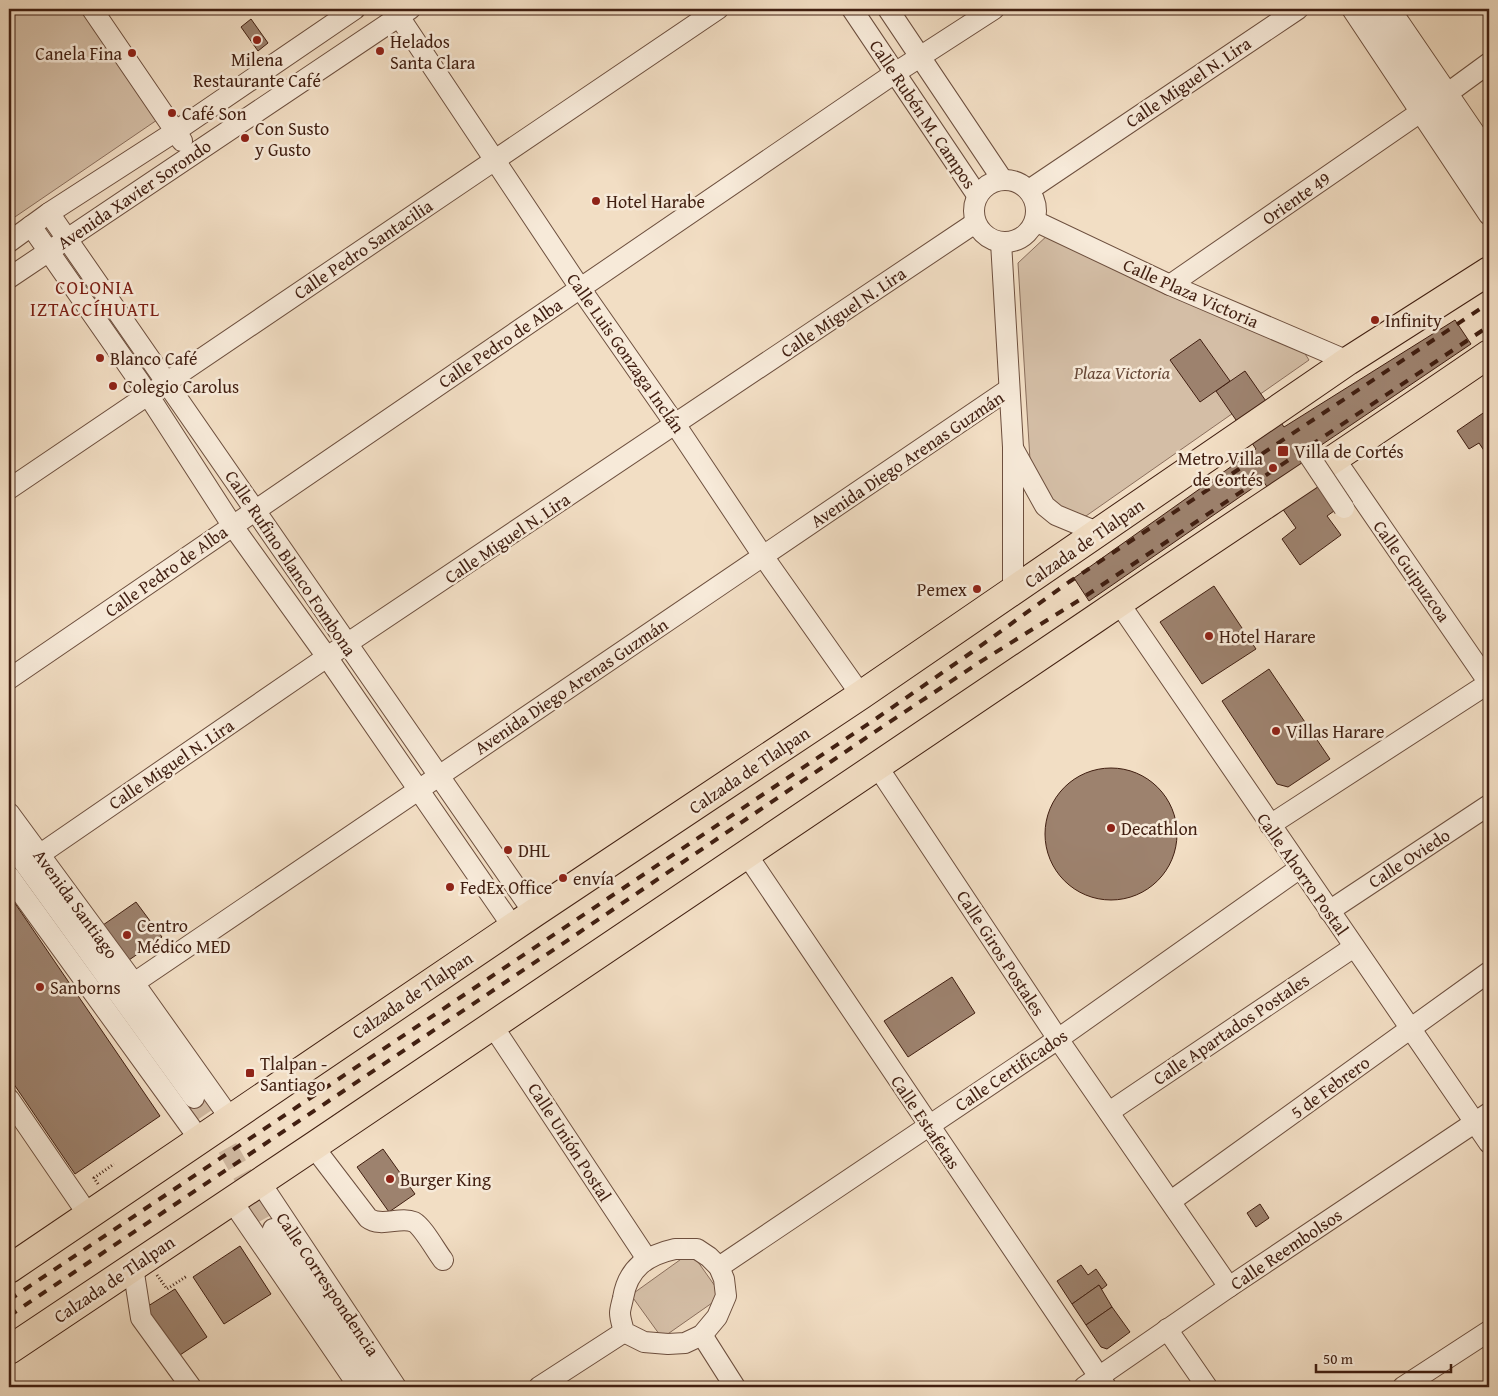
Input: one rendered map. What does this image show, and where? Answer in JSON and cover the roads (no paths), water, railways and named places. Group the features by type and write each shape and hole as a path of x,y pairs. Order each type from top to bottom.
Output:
{"highway":[{"name":"Calzada de Tlalpan","path":"9,1269 230,1118 861,695 1348,362 1489,272"},
{"name":"Calzada de Tlalpan","path":"9,1350 1119,603 1335,460 1489,354"}],"street":[{"path":"93,9 192,156"},
{"name":"Avenida Xavier Sorondo","path":"9,242 49,213 176,131 355,9"},
{"name":"Calle Pedro Santacilia","path":"9,489 718,9"},
{"name":"Calle Rubén M. Campos","path":"852,9 977,195"},
{"name":"Calle Rubén M. Campos","path":"888,9 1002,179"},
{"name":"Calle Pedro de Alba","path":"9,679 896,73 994,9"},
{"name":"Calle Miguel N. Lira","path":"1029,190 1298,9"},
{"path":"1352,9 1422,111 1489,215"},
{"path":"1372,9 1489,184"},
{"path":"1390,9 1489,154"},
{"name":"Avenida Xavier Sorondo","path":"9,278 192,156 401,11"},
{"name":"Calle Luis Gonzaga Inclán","path":"401,11 494,159 580,288 861,695"},
{"path":"1448,93 1489,63"},
{"name":"Oriente 49","path":"1170,285 1422,111"},
{"path":"1002,179 1016,181 1029,190 1036,204 1035,221 1030,230 1022,238 1012,242 1001,242 986,236 976,223 973,209 977,195 983,187 1002,179"},
{"name":"Calle Rufino Blanco Fombona","path":"49,213 439,776 524,920"},
{"name":"Calle Plaza Victoria","path":"1035,221 1170,285 1348,362"},
{"name":"Calle Miguel N. Lira","path":"39,855 327,657 976,223"},
{"name":"Calle Rufino Blanco Fombona","path":"31,226 148,395 232,525 327,657 418,790 524,920"},
{"path":"1001,242 1013,447 1014,591"},
{"name":"Avenida Diego Arenas Guzmán","path":"134,983 1009,389"},
{"path":"1013,447 1045,506 1056,515 1097,532"},
{"path":"1308,454 1344,508"},
{"name":"Calle Guipuzcoa","path":"1335,460 1489,683"},
{"name":"Calle Ahorro Postal","path":"1119,603 1411,1028 1482,1118 1489,1143"},
{"path":"1270,825 1489,683"},
{"name":"Calle Giros Postales","path":"878,766 1058,1039 1229,1287"},
{"name":"Calle Oviedo","path":"1329,911 1489,805"},
{"name":"Avenida Santiago","path":"9,813 230,1118"},
{"name":"Avenida Santiago","path":"9,842 194,1098"},
{"name":"Calle Estafetas","path":"747,855 929,1126 1096,1384"},
{"name":"Calle Certificados","path":"719,1267 1058,1039 1300,868"},
{"path":"9,876 200,1140"},
{"name":"Calle Apartados Postales","path":"1109,1112 1354,947"},
{"name":"5 de Febrero","path":"1171,1201 1489,972"},
{"name":"Calle Unión Postal","path":"492,1025 647,1259"},
{"path":"9,1099 89,1216"},
{"name":"Calle Reembolsos","path":"1096,1384 1167,1329 1482,1118"},
{"path":"313,1146 368,1218 376,1222 406,1220 416,1223 442,1260"},
{"name":"Calle Correspondencia","path":"260,1182 396,1387"},
{"name":"Calle Correspondencia","path":"232,1201 359,1387"},
{"name":"Calle Correspondencia","path":"273,1229 379,1387"},
{"path":"676,1249 697,1249 719,1267 724,1279 726,1296 717,1317 702,1335 685,1343 668,1344 644,1342 624,1332 620,1314 624,1294 630,1275 647,1259 659,1253 676,1249"},
{"path":"140,1263 141,1318 191,1387"},
{"path":"1167,1329 1207,1387"},
{"path":"1403,1387 1489,1331"},
{"path":"539,1387 624,1332"},
{"path":"702,1335 735,1387"}],"tunnel":[{"path":"194,1098 227,1147 273,1229"}],"railway":[{"path":"9,1300 877,718 1069,582 1489,303"},
{"path":"9,1316 882,727 980,662 1081,599 1489,326"}],"place":[{"name":"Milena Restaurante Café","path":"257,40"},
{"name":"Helados Santa Clara","path":"380,51"},
{"name":"Canela Fina","path":"132,53"},
{"name":"Café Son","path":"172,113"},
{"name":"Con Susto y Gusto","path":"245,138"},
{"name":"Hotel Harabe","path":"596,201"},
{"name":"Infinity","path":"1375,320"},
{"name":"Blanco Café","path":"100,358"},
{"name":"Colegio Carolus","path":"113,386"},
{"name":"Villa de Cortés","path":"1283,451"},
{"name":"Metro Villa de Cortés","path":"1273,468"},
{"name":"Pemex","path":"977,589"},
{"name":"Hotel Harare","path":"1209,636"},
{"name":"Villas Harare","path":"1276,731"},
{"name":"Decathlon","path":"1111,828"},
{"name":"DHL","path":"508,850"},
{"name":"envía","path":"563,878"},
{"name":"FedEx Office","path":"450,887"},
{"name":"Centro Médico MED","path":"127,935"},
{"name":"Sanborns","path":"40,987"},
{"name":"Tlalpan - Santiago","path":"250,1073"},
{"name":"Burger King","path":"390,1179"}],"district":[{"name":"COLONIA IZTACCÍHUATL","path":"95,298"}],"park label":[{"name":"Plaza Victoria","path":"1122,372"}]}
